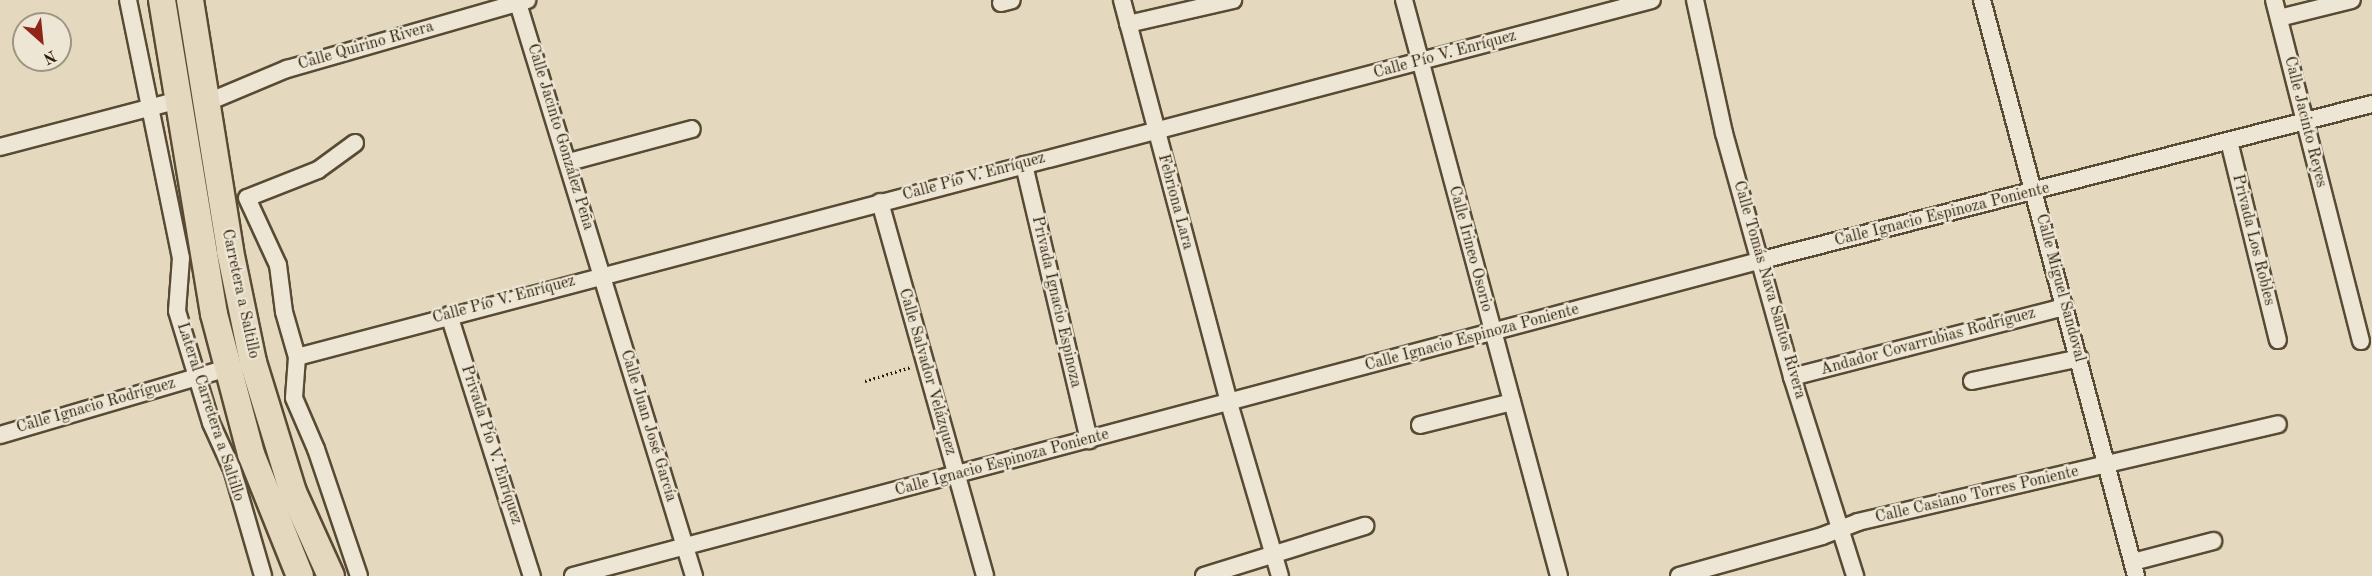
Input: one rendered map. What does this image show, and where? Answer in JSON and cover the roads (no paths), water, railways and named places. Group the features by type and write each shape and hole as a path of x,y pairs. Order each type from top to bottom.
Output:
{"main road":[{"name":"Carretera a Saltillo","path":"162,0 214,314 251,454 300,576"},
{"name":"Carretera a Saltillo","path":"190,0 230,250 253,363 293,492 331,576"}],"street":[{"name":"Lateral Carretera a Saltillo","path":"128,0 152,105 181,258 176,304 212,423 232,469 263,576"},
{"name":"Febriona Lara","path":"1122,0 1229,403 1280,576"},
{"path":"1128,24 1233,0"},
{"name":"Calle Irineo Osorio","path":"1404,0 1559,576"},
{"name":"Calle Pío V. Enríquez","path":"297,357 449,315 1652,0"},
{"name":"Calle Tomás Nava Santos Rivera","path":"1695,0 1724,133 1762,260 1792,377 1855,576"},
{"name":"Calle Miguel Sandoval","path":"1982,0 2109,465 2135,569"},
{"name":"Calle Jacinto Reyes","path":"2274,0 2361,341"},
{"path":"2279,18 2352,0"},
{"name":"Calle Quirino Rivera","path":"208,102 287,69 521,1"},
{"name":"Calle Jacinto González Peña","path":"521,1 602,275"},
{"path":"0,147 152,105 179,100"},
{"name":"Calle Ignacio Espinoza Poniente","path":"573,576 1762,260 2372,104"},
{"path":"569,162 692,129"},
{"name":"Privada Los Robles","path":"2229,141 2278,340"},
{"path":"355,143 318,170 248,198 274,253 297,357 294,398 316,449 359,576"},
{"name":"Privada Ignacio Espinoza","path":"1024,165 1089,440"},
{"name":"Calle Salvador Velázquez","path":"880,202 985,576"},
{"name":"Calle Juan José García","path":"602,275 694,576"},
{"name":"Andador Covarrubias Rodríguez","path":"1792,377 2065,307"},
{"name":"Privada Pío V. Enríquez","path":"449,315 532,576"},
{"path":"1972,381 2080,358"},
{"name":"Calle Ignacio Rodríguez","path":"0,435 228,369"},
{"path":"1420,425 1512,402"},
{"name":"Calle Casiano Torres Poniente","path":"1679,576 1822,536 1839,527 2278,424"},
{"path":"1204,576 1365,526"},
{"path":"2135,569 2213,541"}]}
